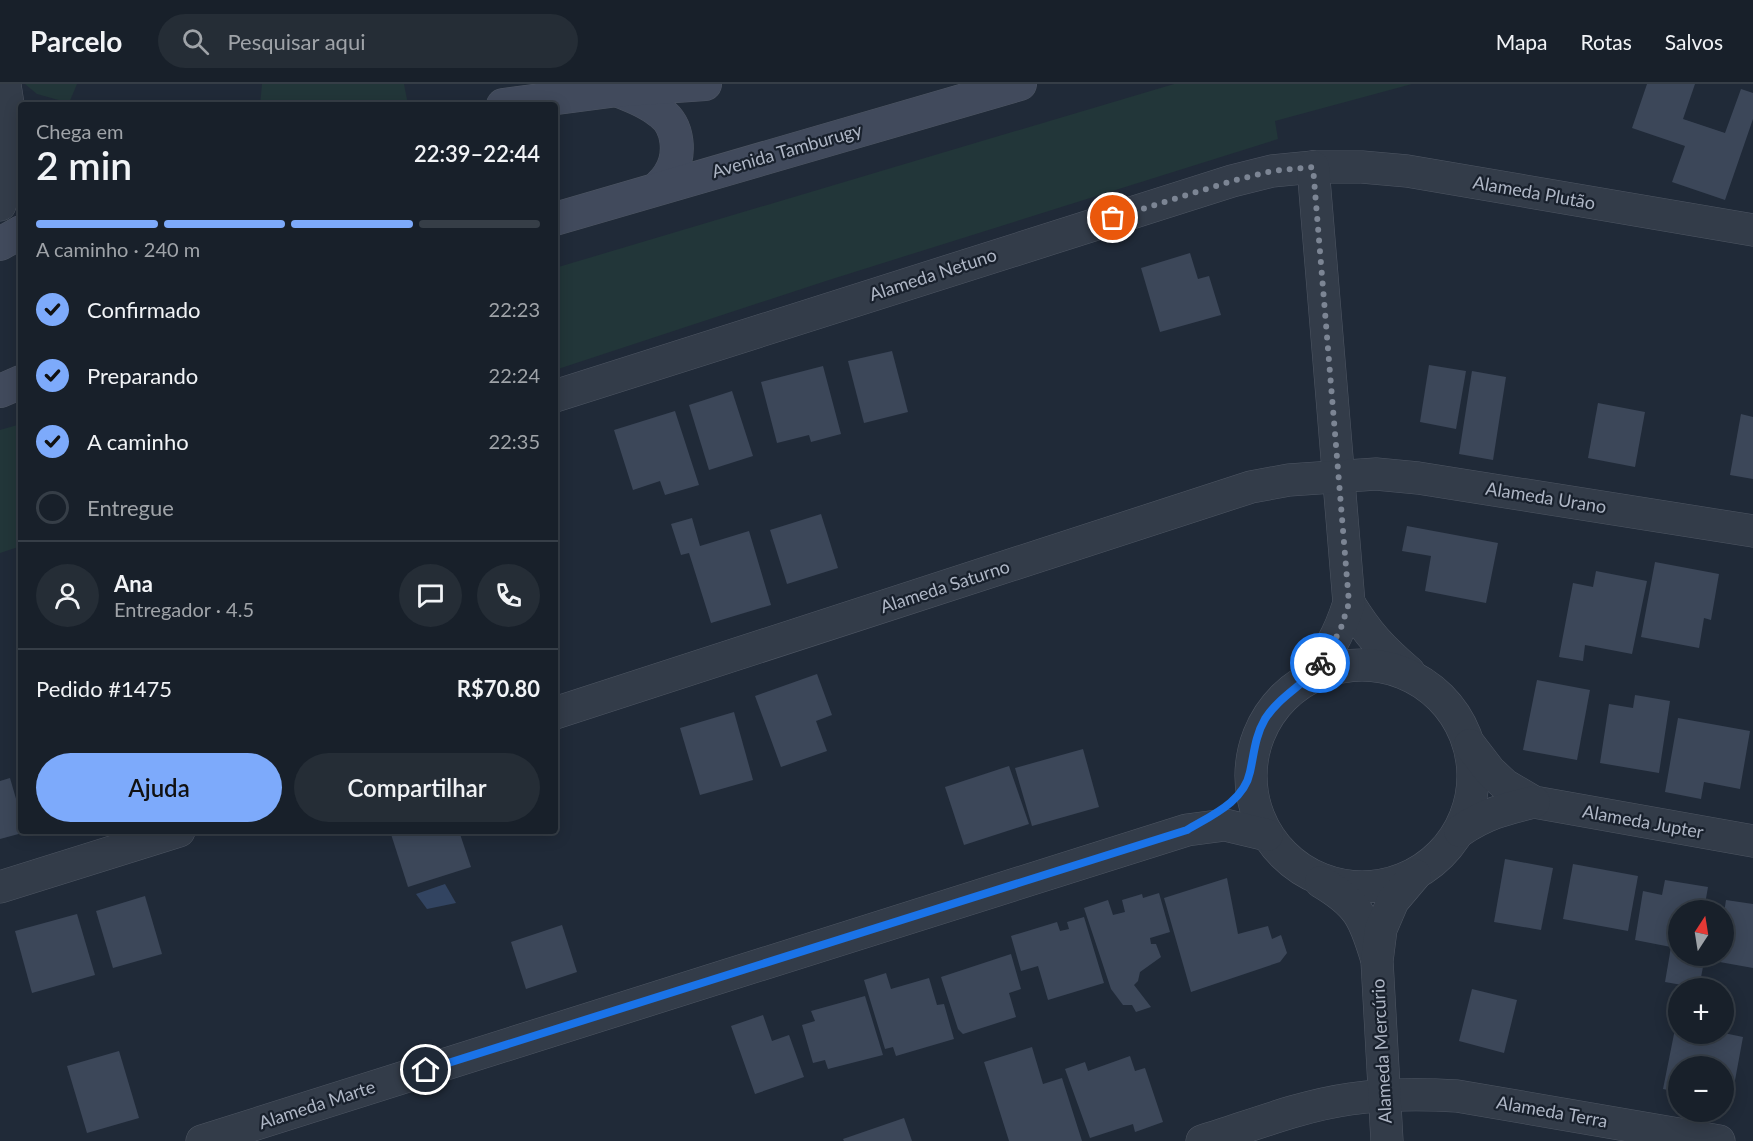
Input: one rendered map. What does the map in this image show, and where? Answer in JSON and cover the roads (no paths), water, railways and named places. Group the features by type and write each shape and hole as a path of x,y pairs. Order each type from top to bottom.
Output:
{"main road":[{"path":"526,102 618,90 705,84"},
{"name":"Avenida Tamburugy","path":"558,218 1020,84"},
{"path":"618,90 664,114 673,127 677,143 676,158 671,173 658,188"},
{"path":"0,244 18,234"},
{"path":"0,390 18,383"}],"street":[{"path":"4,84 26,102"},
{"path":"0,205 11,165 14,136 4,84"},
{"path":"1307,679 1328,653 1340,631 1349,603 1313,167"},
{"name":"Alameda Plutão","path":"1313,167 1362,167 1407,171 1753,230"},
{"name":"Alameda Netuno","path":"558,395 1232,181 1272,171 1313,167"},
{"name":"Alameda Urano","path":"1338,476 1376,474 1418,478 1753,531"},
{"name":"Alameda Saturno","path":"558,711 1251,487 1289,480 1338,476"},
{"path":"1349,603 1367,632 1379,645 1441,697 1459,719 1470,745 1475,774 1471,804 1460,831 1441,856 1415,875 1382,886 1346,887 1312,876 1287,858 1267,835 1254,807 1250,775 1254,746 1265,719 1283,696 1307,679 1334,668 1362,664 1391,668 1418,679"},
{"name":"Alameda Jupter","path":"1470,745 1490,771 1505,785 1533,802 1753,841"},
{"name":"Alameda Marte","path":"1187,830 1224,809 1238,795 1250,775"},
{"name":"Alameda Jupter","path":"1460,831 1479,818 1497,810 1533,802"},
{"name":"Alameda Marte","path":"202,1141 1187,830 1225,825 1267,835"},
{"path":"0,888 170,834"},
{"name":"Alameda Mercúrio","path":"1387,1141 1377,961 1381,929 1393,901 1415,875"},
{"name":"Alameda Mercúrio","path":"1312,876 1341,893 1353,906 1366,925 1377,961"},
{"name":"Alameda Terra","path":"1202,1141 1314,1106 1385,1095 1457,1096 1719,1141"}],"water":[{"path":"445,884 456,903 427,909 416,894"}]}
